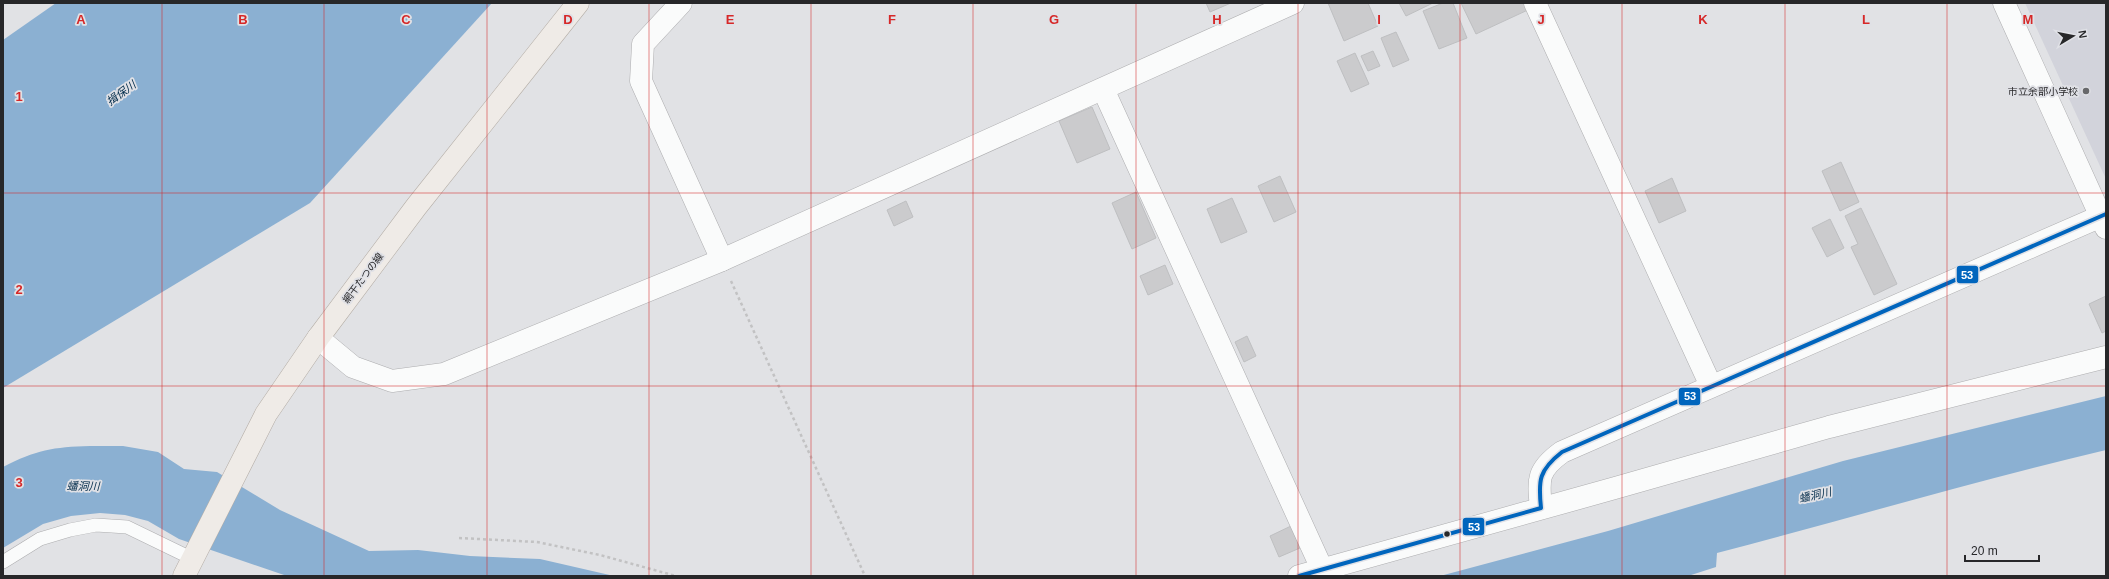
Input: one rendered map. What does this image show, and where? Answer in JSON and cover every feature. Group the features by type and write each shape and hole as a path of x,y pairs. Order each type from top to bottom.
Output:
{"main road":[{"name":"網干たつの線","path":"189,567 266,414 318,338 421,201 578,3"}],"street":[{"path":"681,3 643,44 641,81 722,260"},
{"path":"318,338 353,367 392,381 444,374 722,260 1293,3"},
{"path":"1535,3 1711,386"},
{"path":"1541,508 1539,480 1542,470 1548,462 1562,452 1711,386 2104,220 2004,3"},
{"path":"1103,89 1322,569"},
{"path":"1299,576 1829,426 2106,357"}],"lane":[{"path":"3,562 40,539 70,530 96,525 127,527 189,567"}],"path":[{"path":"722,260 865,576"},
{"path":"459,538 537,542 600,555 676,576"}],"shaded area":[{"name":"市立余部小学校","path":"2025,3 2106,3 2106,179"}],"water":[{"name":"揖保川","path":"56,3 492,3 310,203 3,388 3,40"},
{"name":"蟠洞川","path":"2106,396 2106,450 1960,487 1717,553 1716,567 1688,576 1440,576 1608,531 1843,461"},
{"name":"蟠洞川","path":"123,446 158,452 184,469 217,472 280,510 369,551 418,550 470,556 540,559 614,576 287,576 179,539 148,521 125,515 100,513 71,516 43,524 3,548 3,467 45,450 65,447"}],"building":[{"path":"1206,3 1231,3 1210,12"},
{"path":"1328,3 1368,3 1378,26 1344,41"},
{"path":"1399,3 1433,3 1406,16"},
{"path":"1443,3 1453,3 1467,38 1439,49 1423,11"},
{"path":"1461,3 1527,3 1530,9 1476,34"},
{"path":"1396,32 1409,60 1393,67 1381,38"},
{"path":"1373,51 1380,66 1368,71 1361,56"},
{"path":"1355,53 1369,84 1351,92 1337,61"},
{"path":"1092,107 1110,149 1077,163 1059,121"},
{"path":"1841,162 1859,202 1840,211 1822,171"},
{"path":"1280,176 1296,212 1274,222 1258,186"},
{"path":"1672,178 1686,211 1659,223 1645,191"},
{"path":"1136,192 1156,238 1132,249 1112,203"},
{"path":"1232,198 1247,232 1221,243 1207,209"},
{"path":"906,201 913,217 894,226 887,210"},
{"path":"1861,208 1897,284 1874,295 1851,247 1858,244 1845,216"},
{"path":"1830,219 1844,248 1827,257 1812,228"},
{"path":"1165,265 1173,284 1148,295 1140,276"},
{"path":"2106,296 2106,331 2102,333 2089,304"},
{"path":"1247,336 1256,356 1244,362 1235,342"},
{"path":"1291,526 1300,548 1279,557 1270,536"}],"transit line":[{"name":"53","path":"1299,576 1541,508 1540,483 1544,470 1554,458 1562,452 2106,214"}],"place":[{"name":"市立余部小学校","path":"2086,91"}]}
